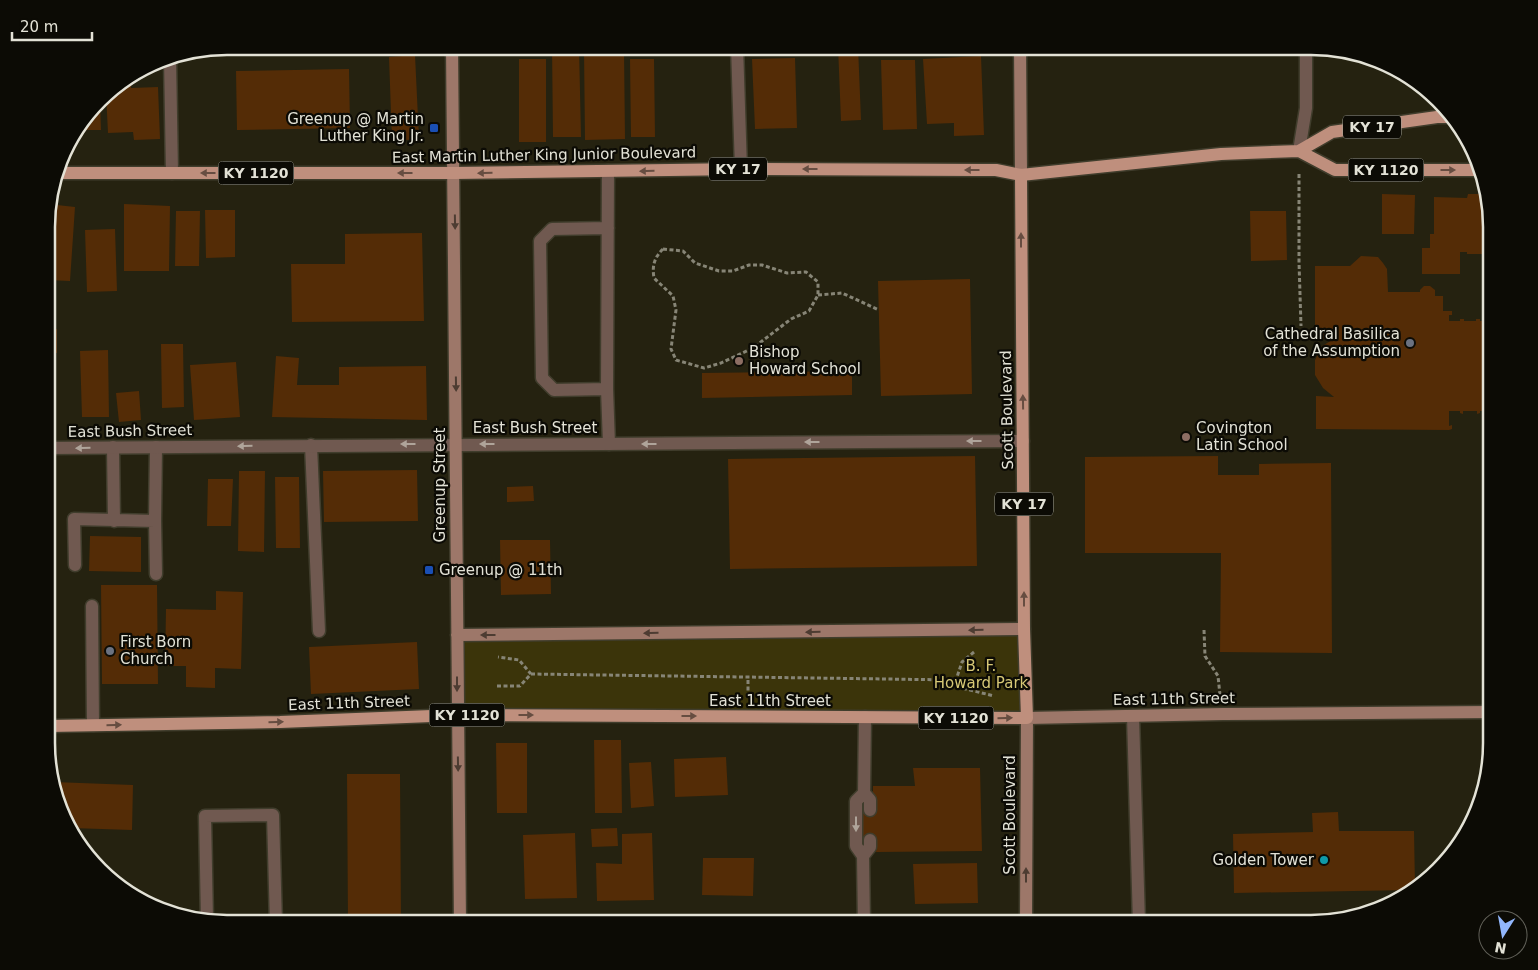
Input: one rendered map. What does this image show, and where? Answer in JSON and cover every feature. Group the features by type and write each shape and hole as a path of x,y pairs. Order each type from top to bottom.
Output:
{"main road":[{"name":"Greenup Street","path":"452,55 460,915"},
{"name":"Scott Boulevard","path":"1020,55 1024,629 1027,718 1026,915"},
{"name":"East Martin Luther King Junior Boulevard","path":"64,173 454,173 741,169 996,170 1021,175 1221,154 1299,151 1332,132 1443,117"},
{"name":"KY 1120","path":"1299,151 1335,170 1473,170"},
{"path":"457,636 1024,629"},
{"name":"East 11th Street","path":"55,726 280,722 457,715 1027,718 1483,712"}],"street":[{"path":"737,55 741,169"},
{"path":"1299,151 1306,108 1306,55"},
{"path":"170,65 172,173"},
{"path":"608,171 607,389 609,444"},
{"path":"607,389 554,390 542,378 540,240 552,229 608,228"},
{"name":"East Bush Street","path":"55,448 1023,441"},
{"path":"311,445 319,631"},
{"path":"113,447 114,521"},
{"path":"156,447 156,574"},
{"path":"76,565 74,520 155,521"},
{"path":"92,606 93,725"},
{"path":"1133,716 1139,915"},
{"path":"864,717 864,793 870,800 870,810"},
{"path":"864,793 856,801 856,846 862,856 864,915"},
{"path":"208,914 205,816 273,815 276,915"},
{"path":"862,856 870,847 870,840"}],"path":[{"path":"1299,151 1301,326"},
{"path":"663,249 673,249 684,251 696,263 719,271 733,271 749,265 762,265 787,273 806,272 818,282 818,295 809,311 791,318 753,348 721,363 704,368 676,360 672,350 676,310 673,296 654,278 652,268 656,256 663,249"},
{"path":"818,295 842,293 879,310"},
{"path":"1204,630 1205,656 1218,676 1222,714"},
{"path":"956,680 962,662 972,652 981,651"},
{"path":"498,657 519,660 530,674"},
{"path":"530,674 956,680"},
{"path":"497,686 520,686 530,674"},
{"path":"956,680 962,688 999,697"}],"green space":[{"name":"B. F. Howard Park","path":"1024,629 1027,718 457,715 457,635"}],"building":[{"path":"415,55 419,139 392,141 389,57"},
{"path":"552,55 579,55 581,137 553,137"},
{"path":"584,55 624,55 625,139 585,140"},
{"path":"838,55 858,55 861,120 841,121"},
{"path":"981,56 984,135 954,136 954,123 927,124 923,59"},
{"path":"795,58 797,128 755,129 752,59"},
{"path":"519,59 546,59 546,142 519,142"},
{"path":"630,59 654,59 655,137 631,137"},
{"path":"881,60 915,60 917,129 883,130"},
{"path":"349,69 350,128 237,130 236,71"},
{"path":"131,84 131,88 158,87 160,139 134,140 133,132 108,133 107,105 114,98"},
{"path":"100,112 101,130 85,130"},
{"path":"1382,194 1415,195 1414,234 1382,234"},
{"path":"1468,194 1480,194 1483,216 1483,254 1460,252 1460,274 1422,274 1422,248 1430,248 1430,234 1434,234 1434,197 1467,198"},
{"path":"124,204 170,206 169,271 124,271"},
{"path":"56,205 75,207 70,281 55,280"},
{"path":"205,210 235,210 235,257 206,258"},
{"path":"176,211 200,211 199,266 175,266"},
{"path":"1250,211 1286,211 1287,260 1251,261"},
{"path":"115,229 117,291 87,292 85,230"},
{"path":"422,233 424,321 292,322 291,264 345,264 345,234"},
{"name":"Cathedral Basilica of the Assumption","path":"1361,256 1378,257 1387,269 1388,292 1420,292 1424,286 1430,286 1435,290 1435,296 1443,296 1443,311 1452,311 1452,315 1449,315 1449,321 1464,319 1464,321 1476,321 1476,319 1480,319 1480,321 1483,321 1483,411 1477,414 1477,411 1463,411 1463,414 1460,411 1449,411 1449,426 1452,425 1452,429 1449,430 1316,429 1316,396 1334,397 1323,388 1315,375 1315,360 1322,346 1334,339 1315,338 1315,266 1350,266"},
{"path":"970,279 972,394 881,396 878,281"},
{"path":"55,329 57,329 57,353 55,353"},
{"path":"161,344 183,344 184,407 162,408"},
{"path":"108,350 109,417 82,417 80,351"},
{"path":"276,356 299,358 297,385 339,385 339,367 426,366 427,420 272,417"},
{"path":"236,362 240,417 194,420 190,365"},
{"path":"852,371 852,395 702,398 702,373"},
{"path":"139,391 141,420 119,422 116,393"},
{"path":"975,456 977,566 730,569 728,459"},
{"path":"1218,456 1218,475 1259,475 1259,464 1331,463 1332,653 1220,652 1221,553 1085,553 1085,457"},
{"path":"417,470 418,521 324,522 323,471"},
{"path":"239,471 265,471 264,552 238,551"},
{"path":"275,477 299,477 300,548 276,548"},
{"path":"208,479 233,479 231,526 207,526"},
{"path":"533,486 534,501 507,502 507,487"},
{"path":"90,536 141,537 141,572 89,571"},
{"path":"500,540 550,540 551,594 501,595"},
{"name":"First Born Church","path":"101,585 157,585 158,684 102,684"},
{"path":"216,591 243,592 241,669 215,668 215,688 186,687 186,666 165,666 166,609 216,610"},
{"path":"417,642 419,689 311,694 309,647"},
{"path":"594,740 621,740 622,813 595,813"},
{"path":"496,743 527,743 527,813 497,813"},
{"path":"726,757 728,795 675,797 674,759"},
{"path":"651,762 654,806 631,808 629,763"},
{"path":"913,768 980,768 982,851 876,852 877,840 857,840 857,810 873,810 873,786 915,786"},
{"path":"347,774 400,774 401,915 348,915"},
{"path":"59,782 133,785 132,830 78,828 64,798"},
{"name":"Golden Tower","path":"1338,812 1339,831 1414,831 1415,880 1400,890 1234,893 1233,834 1313,832 1312,813"},
{"path":"617,828 618,846 592,847 591,829"},
{"path":"575,833 577,898 525,899 523,835"},
{"path":"652,833 654,900 597,901 596,863 622,864 622,834"},
{"path":"703,858 754,858 753,896 702,895"},
{"path":"977,863 978,903 915,904 913,864"}],"place":[{"name":"Greenup @ Martin Luther King Jr.","path":"434,128"},
{"name":"Cathedral Basilica of the Assumption","path":"1410,343"},
{"name":"Bishop Howard School","path":"739,361"},
{"name":"Covington Latin School","path":"1186,437"},
{"name":"Greenup @ 11th","path":"429,570"},
{"name":"First Born Church","path":"110,651"},
{"name":"Golden Tower","path":"1324,860"}]}
